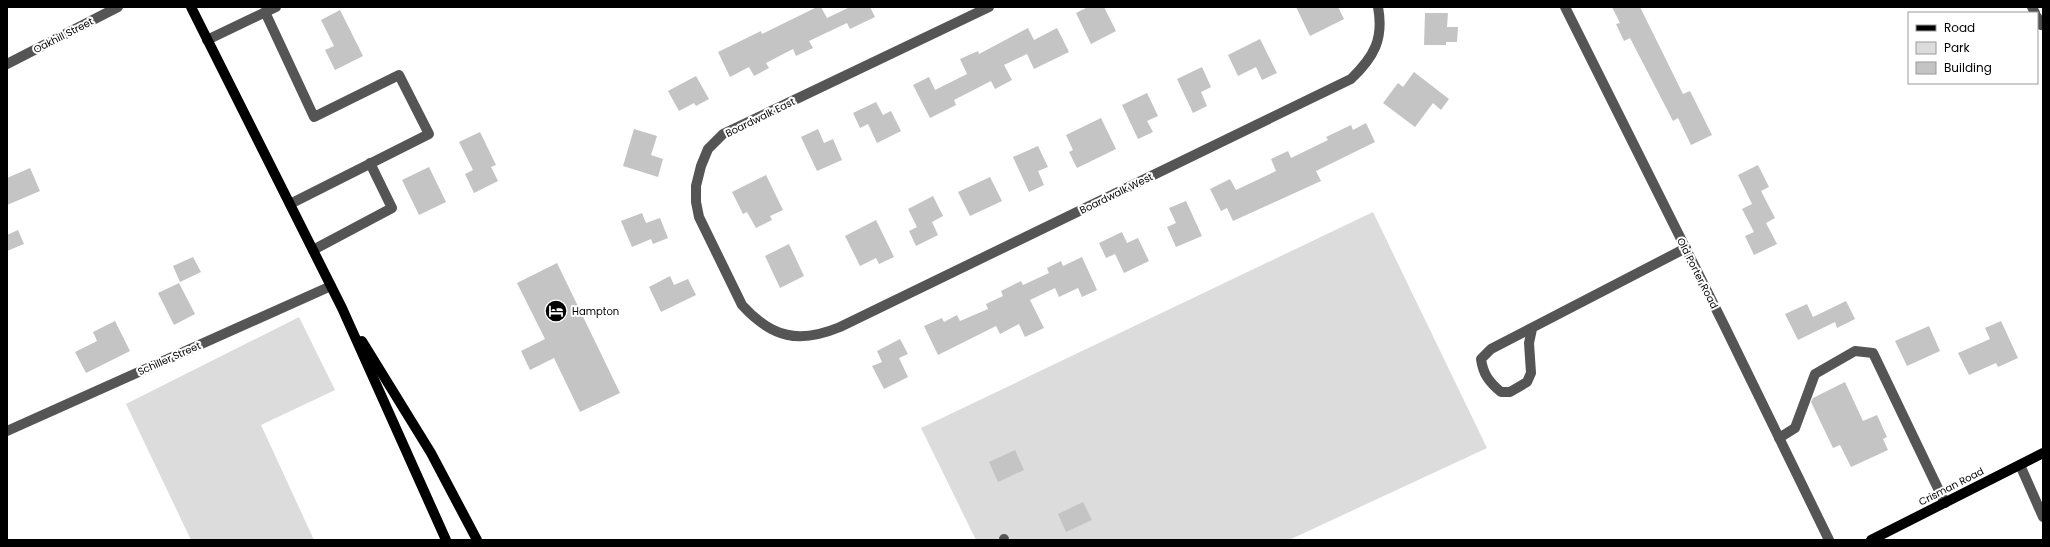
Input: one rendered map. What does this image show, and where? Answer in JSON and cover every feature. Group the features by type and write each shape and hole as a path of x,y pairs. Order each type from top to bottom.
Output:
{"main road":[{"path":"191,7 330,286 431,453 477,540"},
{"path":"342,308 446,540"},
{"name":"Crisman Road","path":"1871,540 2043,453"}],"street":[{"name":"Oakhill Street","path":"7,64 118,7"},
{"path":"207,40 276,7"},
{"name":"Boardwalk East","path":"805,337 785,335 768,329 752,316 742,305 699,217 696,186 701,166 708,149 723,134 989,7"},
{"name":"Boardwalk West","path":"805,337 825,333 840,327 1351,79 1364,66 1377,47 1381,23 1378,7"},
{"name":"Old Porter Road","path":"1564,7 1686,248 1829,540"},
{"path":"265,12 314,117 399,75 429,134 290,204"},
{"path":"313,250 392,208 370,163"},
{"path":"1532,329 1529,343 1531,373 1527,382 1510,392 1501,392 1491,384 1482,371 1481,359 1491,349 1686,248"},
{"name":"Schiller Street","path":"7,431 330,286"},
{"path":"1779,438 1795,428 1815,374 1855,351 1873,353 1945,503"},
{"path":"2020,465 2043,516"}],"green space":[{"path":"1373,212 1487,448 1289,540 976,540 921,428"},
{"path":"299,317 335,390 261,425 314,540 191,540 126,404"}],"building":[{"path":"817,7 821,7 827,18 850,7 870,7 875,17 850,29 847,23 809,41 813,48 796,56 793,49 766,63 769,68 754,76 749,67 730,77 718,52 761,31 762,34"},
{"path":"1088,7 1104,7 1116,31 1091,44 1076,13"},
{"path":"1296,7 1338,7 1344,19 1310,36"},
{"path":"1612,7 1640,7 1683,94 1690,91 1712,135 1691,145 1678,118 1673,121 1630,38 1624,41 1616,24 1620,23"},
{"path":"340,10 363,56 335,70 325,50 334,46 321,20"},
{"path":"1425,13 1448,13 1447,27 1458,27 1457,42 1446,42 1446,45 1424,45"},
{"path":"1028,28 1034,40 1057,28 1069,52 1034,69 1027,54 1004,65 1012,80 995,89 991,81 954,100 956,105 930,118 913,85 929,77 935,90 967,74 960,59 978,51 979,54"},
{"path":"1260,39 1277,73 1262,80 1256,67 1238,76 1228,55"},
{"path":"1202,67 1211,87 1201,92 1207,106 1193,113 1177,79"},
{"path":"1414,72 1449,99 1441,110 1433,103 1415,127 1383,103 1398,83 1403,87"},
{"path":"696,76 709,99 696,106 694,103 679,111 668,91"},
{"path":"1147,93 1158,116 1147,121 1153,132 1138,139 1122,105"},
{"path":"876,102 883,115 891,111 901,131 877,143 868,124 860,128 853,113"},
{"path":"1101,118 1116,149 1077,168 1069,152 1073,150 1066,135"},
{"path":"1366,123 1375,142 1316,171 1321,181 1233,221 1227,208 1221,211 1210,189 1230,179 1236,190 1276,171 1271,159 1288,151 1291,158 1328,140 1326,137 1351,125 1353,130"},
{"path":"634,129 657,136 651,155 663,159 658,177 623,166"},
{"path":"818,129 824,143 833,139 842,160 817,171 801,137"},
{"path":"480,132 496,165 491,167 498,181 474,193 465,174 473,170 459,142"},
{"path":"1038,146 1048,167 1038,171 1044,185 1029,192 1013,157"},
{"path":"1758,165 1769,187 1761,191 1775,218 1766,223 1777,244 1754,255 1745,236 1754,232 1742,209 1752,204 1738,175"},
{"path":"429,167 446,202 419,215 402,180"},
{"path":"30,168 40,191 7,205 7,178"},
{"path":"766,175 783,210 770,216 772,220 756,228 747,212 743,214 732,192"},
{"path":"990,177 1002,201 970,216 958,192"},
{"path":"933,196 943,216 932,222 938,235 916,246 909,231 917,227 908,209"},
{"path":"1186,201 1202,236 1176,247 1167,227 1176,223 1169,208"},
{"path":"642,213 646,223 660,218 668,238 653,244 651,239 632,247 621,221"},
{"path":"876,220 894,257 879,264 876,258 860,266 845,236"},
{"path":"18,230 24,244 7,251 7,235"},
{"path":"1122,232 1127,243 1138,238 1149,261 1124,273 1115,254 1106,258 1099,243"},
{"path":"789,244 804,276 780,288 765,256"},
{"path":"193,257 201,272 180,282 173,266"},
{"path":"1082,257 1097,290 1082,297 1078,288 1059,297 1055,288 1030,300 1044,328 1025,337 1019,324 1000,334 996,326 938,355 924,326 942,318 944,322 957,315 960,321 988,309 986,304 1003,296 1001,291 1021,281 1023,285 1049,273 1047,268 1061,261 1063,266"},
{"name":"Hampton","path":"557,263 620,393 580,412 554,358 530,370 521,351 545,339 517,283"},
{"path":"670,276 674,285 688,279 696,295 661,312 649,287"},
{"path":"179,283 195,314 174,325 158,293"},
{"path":"1846,301 1855,319 1837,328 1835,322 1798,340 1785,314 1807,304 1813,317"},
{"path":"115,321 130,351 86,373 75,352 97,341 93,332"},
{"path":"2001,321 2018,358 1998,367 1996,363 1969,375 1958,353 1990,339 1985,328"},
{"path":"1929,326 1940,351 1907,366 1895,341"},
{"path":"900,339 908,354 899,358 908,377 884,389 872,366 882,362 877,351"},
{"path":"1845,382 1863,421 1877,415 1887,437 1883,439 1888,450 1851,467 1840,445 1833,448 1811,402 1813,398"},
{"path":"1015,450 1024,470 998,482 989,462"},
{"path":"1083,502 1092,520 1066,532 1058,514"}],"place":[{"name":"Hampton","path":"556,311"}]}
